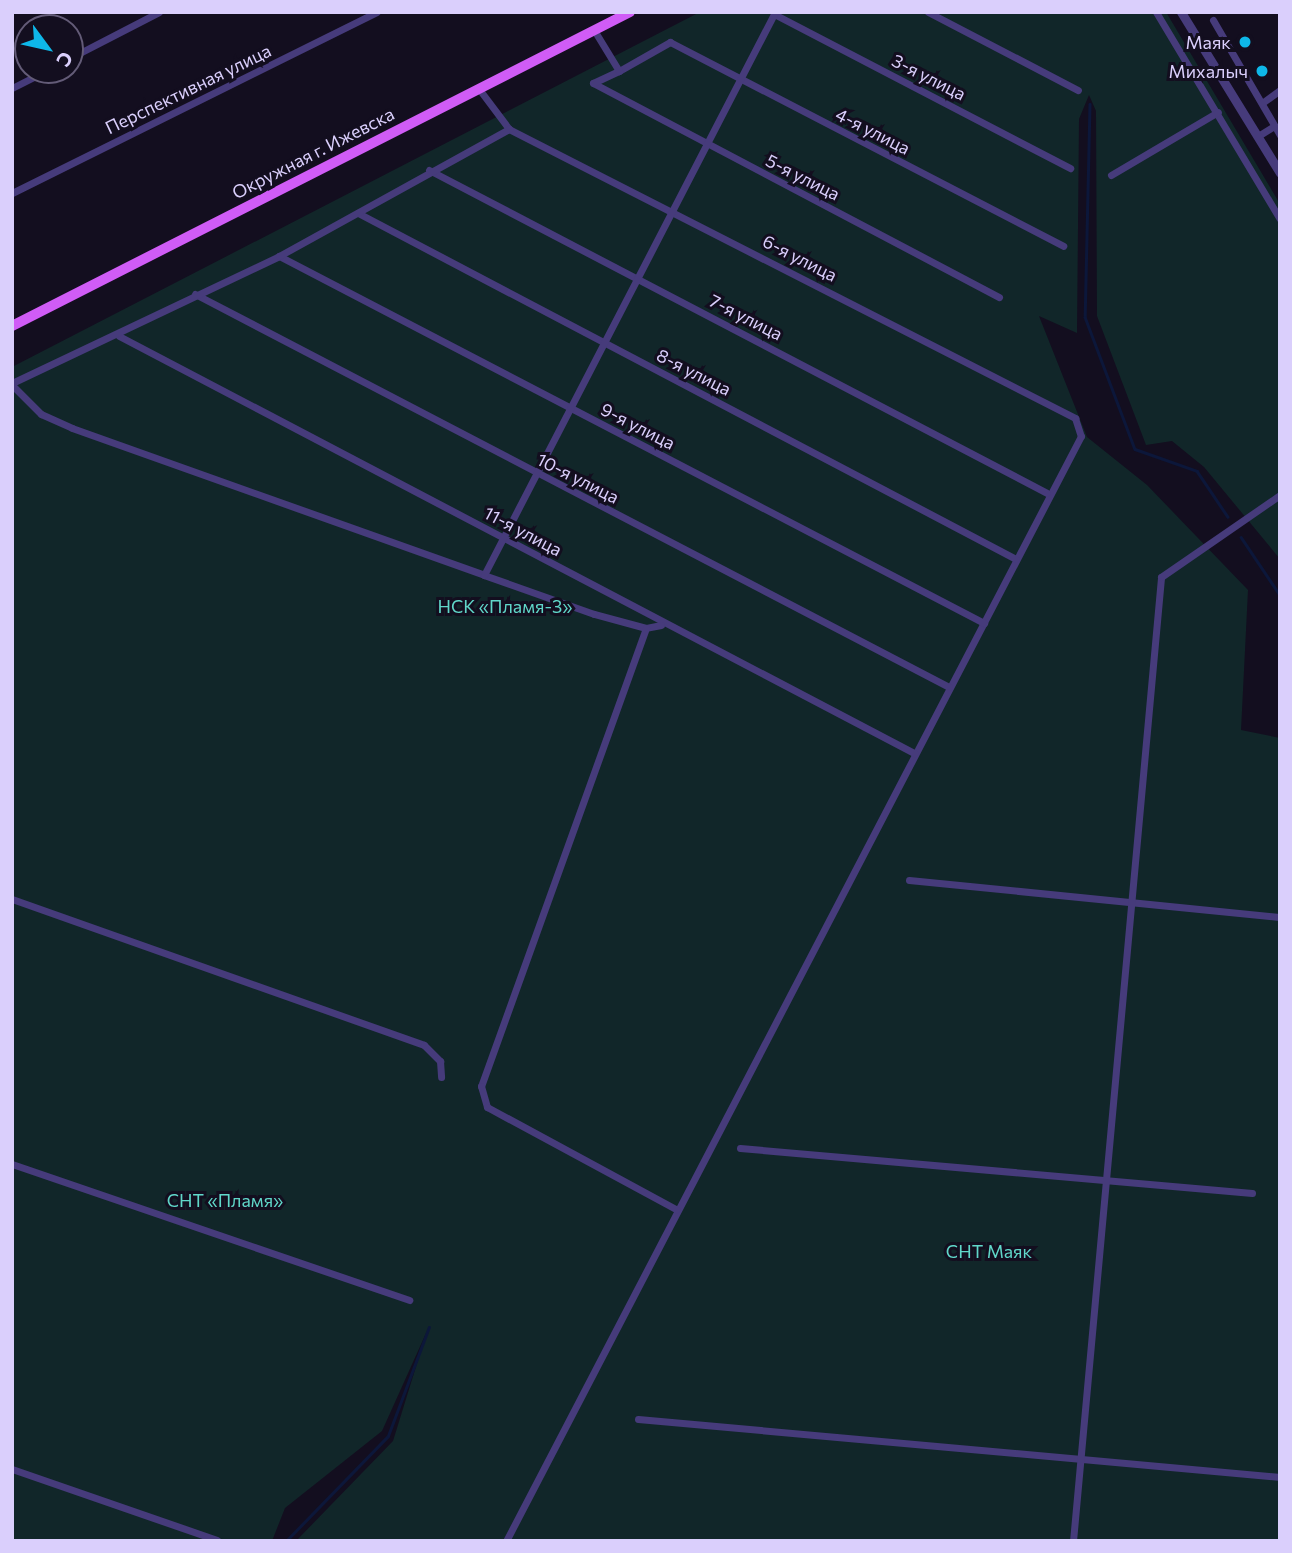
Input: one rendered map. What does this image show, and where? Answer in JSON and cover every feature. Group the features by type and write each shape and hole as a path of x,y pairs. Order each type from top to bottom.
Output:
{"main road":[{"name":"Окружная г. Ижевска","path":"12,326 630,12"}],"street":[{"path":"84,51 159,12"},
{"name":"Перспективная улица","path":"12,193 377,12"},
{"path":"928,12 1078,90"},
{"path":"1156,12 1280,219"},
{"path":"1182,12 1280,173"},
{"path":"484,575 673,211 738,79 775,13"},
{"name":"3-я улица","path":"775,13 1070,168"},
{"path":"1213,20 1280,135"},
{"path":"594,30 619,71"},
{"name":"4-я улица","path":"619,71 670,42 1063,246"},
{"name":"5-я улица","path":"619,71 593,83 705,145 999,297"},
{"path":"479,89 509,129 429,170 279,256 195,294 118,336 12,384 41,414 72,428 484,575 646,628 662,625"},
{"path":"1262,103 1280,90"},
{"path":"1111,175 1218,112"},
{"path":"1258,136 1274,126"},
{"name":"6-я улица","path":"509,129 1075,418 1081,436 1047,493"},
{"name":"7-я улица","path":"429,170 1047,493"},
{"name":"8-я улица","path":"358,213 1016,559"},
{"name":"9-я улица","path":"279,256 984,623"},
{"name":"10-я улица","path":"195,294 949,687"},
{"name":"11-я улица","path":"118,336 504,538 662,625 914,753"},
{"path":"506,1541 676,1209 984,623 1047,493"},
{"path":"1073,1541 1161,577 1280,495"},
{"path":"646,628 481,1086 487,1107 676,1209"},
{"path":"909,880 1131,900 1279,917"},
{"path":"12,899 424,1045 440,1061 441,1076"},
{"path":"740,1148 1252,1193"},
{"path":"12,1164 409,1300"},
{"path":"638,1419 1080,1462 1280,1477"},
{"path":"12,1469 216,1540"}],"green space":[{"path":"700,12 1166,12 1280,204 1280,559 1204,467 1172,441 1146,445 1097,316 1096,111 1089,95 1079,119 1077,333 1039,316 1087,437 1147,485 1248,590 1241,730 1280,738 1280,1541 296,1541 393,1441 427,1331 382,1431 285,1508 272,1541 12,1541 12,367"}],"waterway":[{"path":"1090,104 1085,317 1135,449 1197,471 1228,517"},
{"path":"1241,537 1280,595"},
{"path":"286,1541 388,1436 429,1327"}],"place":[{"name":"Маяк","path":"1245,42"},
{"name":"Михалыч","path":"1262,71"}],"park label":[{"name":"НСК «Пламя-3»","path":"505,606"},
{"name":"СНТ «Пламя»","path":"225,1200"},
{"name":"СНТ Маяк","path":"989,1251"}]}
